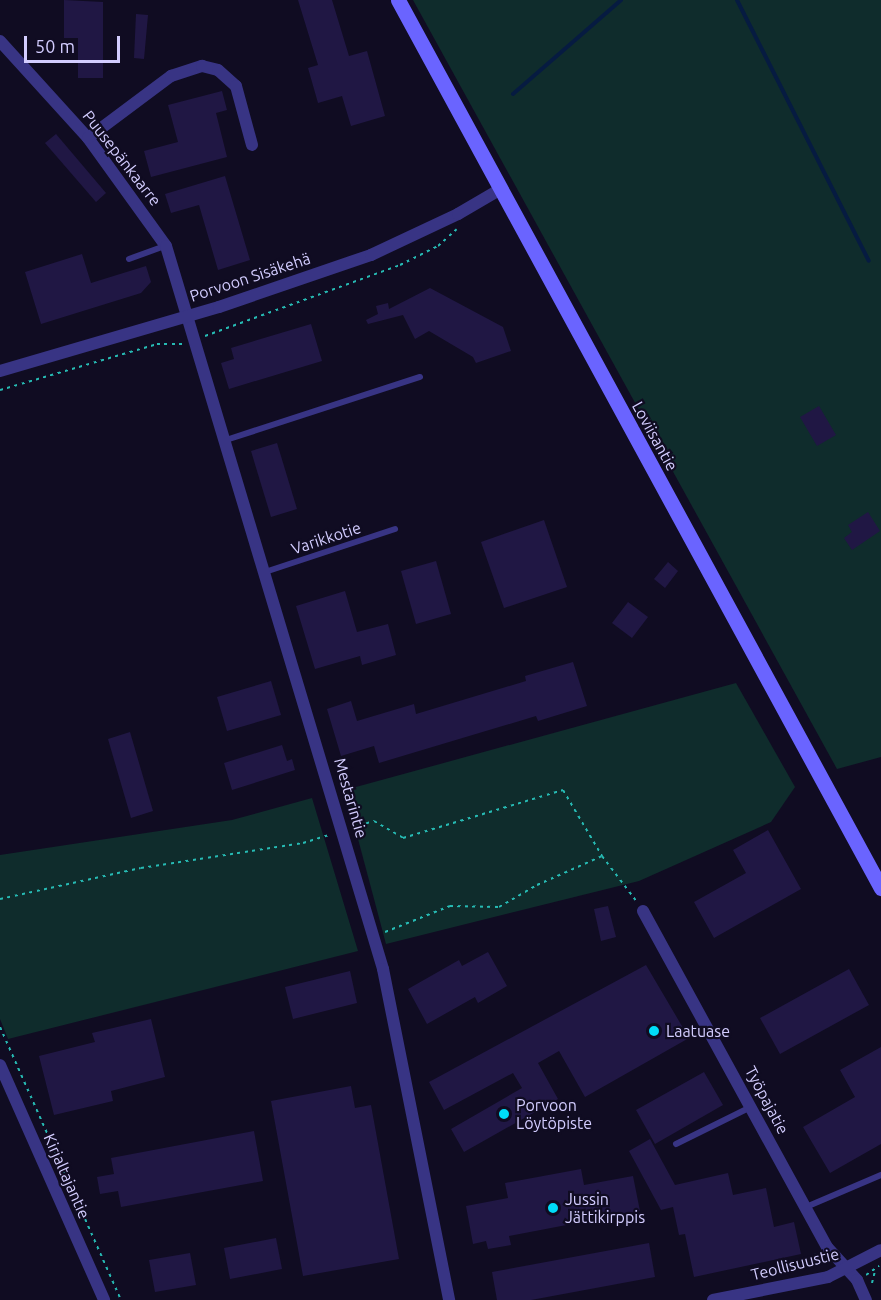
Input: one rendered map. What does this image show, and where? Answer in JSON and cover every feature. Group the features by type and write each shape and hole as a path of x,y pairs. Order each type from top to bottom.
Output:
{"main road":[{"name":"Loviisantie","path":"398,0 499,190 881,888"}],"street":[{"name":"Puusepänkaarre","path":"0,41 88,138 166,246 188,314"},
{"path":"88,138 171,76 202,66 218,70 236,86 252,145"},
{"name":"Porvoon Sisäkehä","path":"0,370 188,314 371,255 458,214 499,190"},
{"name":"Mestarintie","path":"188,314 374,938 397,1025 449,1300"},
{"name":"Työpajatie","path":"643,911 827,1247 848,1269 866,1300"},
{"name":"Kirjaltajantie","path":"0,1065 104,1300"},
{"name":"Teollisuustie","path":"713,1300 806,1282 848,1269 881,1250"}],"lane":[{"path":"129,259 166,246"},
{"path":"226,441 420,376"},
{"name":"Varikkotie","path":"265,572 395,530"},
{"path":"676,1144 751,1106"},
{"path":"806,1207 881,1175"}],"path":[{"path":"0,390 158,344 195,340 400,265 452,237 458,214"},
{"path":"374,938 450,906 500,907 537,885 602,856"},
{"path":"0,1027 121,1300"}],"green space":[{"path":"413,0 881,0 881,757 837,769"},
{"path":"736,683 795,787 771,822 639,881 386,944 345,790"},
{"path":"312,798 358,951 8,1039 0,1019 0,855 232,820"}],"building":[{"path":"64,0 103,2 103,78 78,78 78,38 64,38"},
{"path":"298,0 332,0 349,56 367,51 385,116 351,126 342,96 318,103 308,68 318,65"},
{"path":"136,14 148,15 144,59 134,58"},
{"path":"222,91 227,110 216,113 227,157 151,177 144,151 178,142 168,105"},
{"path":"56,134 106,193 96,202 45,143"},
{"path":"225,176 250,260 218,270 199,205 171,213 165,194"},
{"path":"82,254 91,283 146,266 151,282 141,293 41,324 25,272"},
{"path":"430,288 503,327 511,351 476,363 473,357 429,331 415,339 403,315 368,324 366,320 378,314 376,306 388,303 389,309"},
{"path":"311,324 322,361 229,389 221,363 234,359 231,348"},
{"path":"819,406 836,435 817,446 800,417"},
{"path":"277,443 297,509 271,517 251,451"},
{"path":"868,512 880,531 852,550 844,538 852,532 848,525"},
{"path":"544,520 567,587 504,608 481,542"},
{"path":"436,561 451,614 416,624 401,571"},
{"path":"668,562 678,571 665,588 654,579"},
{"path":"345,591 357,632 388,624 396,655 362,665 360,656 315,669 296,606"},
{"path":"628,602 648,617 632,638 612,623"},
{"path":"573,662 587,706 538,721 536,716 379,763 374,746 341,756 327,709 351,701 357,721 414,704 416,714 526,681 525,676"},
{"path":"271,681 281,715 227,731 217,697"},
{"path":"130,732 153,811 131,818 108,739"},
{"path":"282,745 287,761 292,759 295,770 232,790 224,763"},
{"path":"768,830 801,889 714,938 694,902 746,873 733,850"},
{"path":"608,906 616,937 601,941 594,909"},
{"path":"488,952 507,986 478,1003 475,997 427,1024 408,989 459,960 462,966"},
{"path":"646,965 689,1038 585,1097 559,1051 538,1063 558,1099 464,1152 451,1129 522,1088 513,1073 444,1110 429,1082"},
{"path":"849,969 869,1005 780,1054 760,1018"},
{"path":"350,971 357,1003 293,1019 285,987"},
{"path":"151,1019 165,1077 111,1091 113,1101 54,1115 39,1056 95,1042 92,1033"},
{"path":"881,1047 881,1144 830,1173 803,1127 855,1097 840,1070"},
{"path":"704,1072 723,1105 655,1144 636,1110"},
{"path":"351,1086 355,1108 371,1105 399,1259 303,1276 271,1101"},
{"path":"254,1131 263,1181 121,1207 118,1191 100,1194 97,1177 114,1174 111,1158"},
{"path":"650,1139 675,1185 728,1173 733,1195 766,1188 774,1227 794,1222 801,1254 694,1277 685,1234 679,1235 673,1207 661,1210 629,1151"},
{"name":"Jussin Jättikirppis","path":"581,1169 584,1185 633,1176 640,1211 509,1236 511,1245 488,1249 486,1241 473,1244 466,1206 508,1198 505,1183"},
{"path":"276,1238 282,1269 230,1279 224,1248"},
{"path":"649,1243 655,1277 531,1300 497,1300 492,1272"},
{"path":"190,1253 196,1285 155,1292 149,1260"}],"waterway":[{"path":"513,94 621,0"},
{"path":"737,0 869,261"}],"place":[{"name":"Laatuase","path":"654,1031"},
{"name":"Porvoon Löytöpiste","path":"504,1114"},
{"name":"Jussin Jättikirppis","path":"553,1208"}]}
